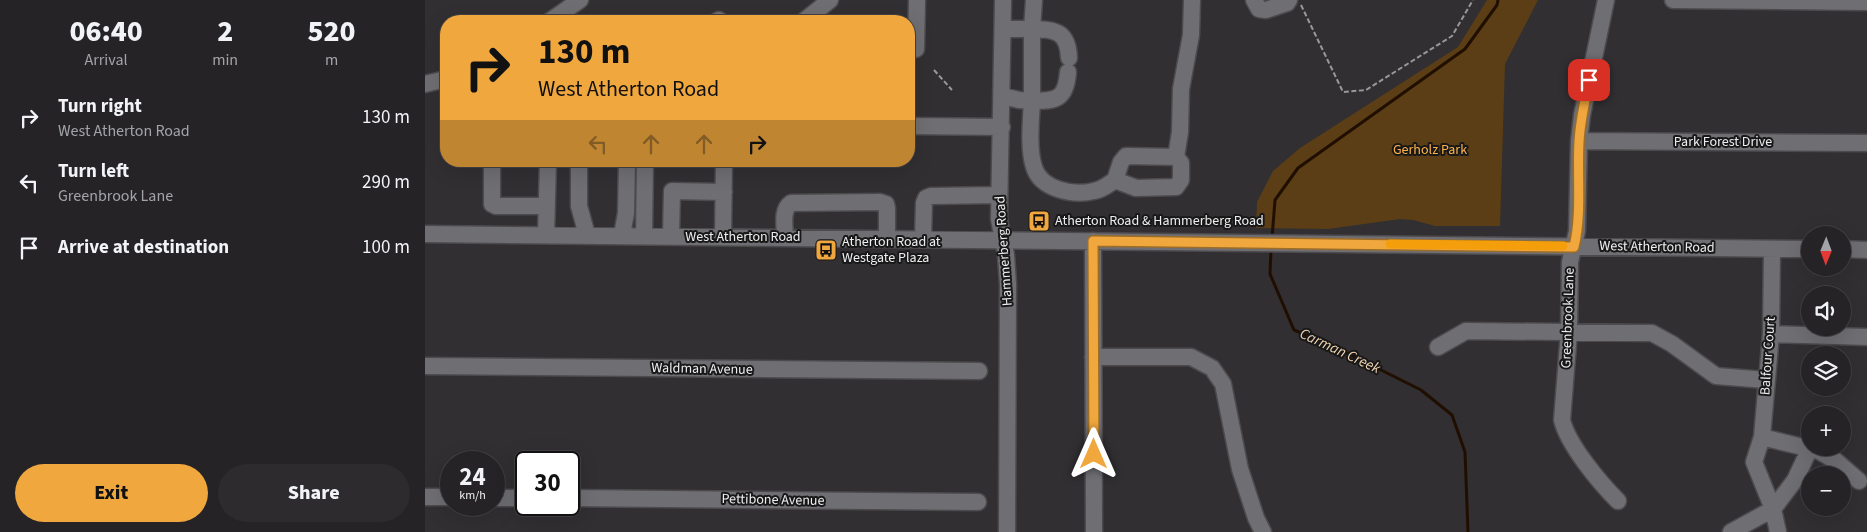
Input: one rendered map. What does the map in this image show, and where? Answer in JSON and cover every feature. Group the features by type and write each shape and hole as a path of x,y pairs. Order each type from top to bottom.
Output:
{"street":[{"path":"559,15 581,0"},
{"path":"811,15 830,0"},
{"path":"915,49 917,0"},
{"name":"Hammerberg Road","path":"1003,0 1003,96 999,219 1006,255 1008,284 1007,532"},
{"path":"1034,0 1032,29 1032,154 1034,168 1040,177 1051,186 1078,194 1096,191 1115,180 1121,162 1126,156 1176,157"},
{"path":"1115,180 1136,188 1177,186 1181,180 1181,163 1176,157 1180,132 1181,89 1191,35 1192,0"},
{"path":"1255,0 1259,9 1266,10 1294,1"},
{"name":"Greenbrook Lane","path":"1605,0 1582,115 1579,141 1577,231 1570,262 1569,332 1561,420 1565,433 1618,501"},
{"path":"1673,0 1867,2"},
{"path":"1003,29 1050,29 1064,38 1068,45 1069,65 1067,84 1062,95 1051,101 1019,100 1003,96"},
{"path":"425,84 440,80"},
{"path":"915,126 1002,127"},
{"name":"Park Forest Drive","path":"1579,141 1867,143"},
{"path":"492,167 492,204 496,206 547,206"},
{"path":"546,235 545,212 547,206 548,167"},
{"path":"579,167 579,206 587,235"},
{"path":"622,236 626,213 627,167"},
{"path":"644,236 645,167"},
{"path":"723,236 724,167"},
{"path":"671,236 672,191 724,192"},
{"path":"923,238 924,202 926,198 931,196 999,195"},
{"path":"785,237 785,210 786,206 791,203 880,202 886,204 887,208 887,238"},
{"name":"West Atherton Road","path":"425,234 1801,249"},
{"path":"1093,241 1094,532"},
{"name":"Balfour Court","path":"1772,249 1771,334 1762,437 1754,462 1773,509"},
{"path":"1851,249 1867,250"},
{"path":"1438,347 1466,331 1652,333 1673,344 1716,376 1766,380"},
{"path":"1771,334 1867,337"},
{"path":"1093,357 1191,357 1212,368 1223,384 1239,469 1256,518 1263,532"},
{"name":"Waldman Avenue","path":"425,366 979,371"},
{"path":"1762,437 1801,446"},
{"path":"1731,532 1773,509 1795,480 1806,456"},
{"path":"1827,456 1859,481"},
{"path":"425,497 440,497"},
{"name":"Pettibone Avenue","path":"580,498 978,502"},
{"path":"1773,509 1778,532"}],"path":[{"path":"1294,1 1343,92 1366,90 1452,36 1473,0"},
{"path":"934,70 953,90"}],"green space":[{"name":"Gerholz Park","path":"1487,0 1538,0 1505,64 1500,226 1435,226 1413,220 1400,219 1328,229 1256,228 1257,202 1273,171 1300,148 1458,47"}],"waterway":[{"name":"Carman Creek","path":"1272,238 1275,200 1298,168 1465,49 1497,5 1498,0"},
{"name":"Carman Creek","path":"1271,249 1270,274 1294,330 1337,348 1421,390 1452,415 1465,452 1468,532"}],"slow traffic":[{"path":"1390,244 1563,246"}],"place":[{"name":"Atherton Road & Hammerberg Road","path":"1039,221"},
{"name":"Atherton Road at Westgate Plaza","path":"826,250"}],"route":[{"path":"1094,454 1093,241 1574,247 1577,231 1579,141 1589,80"}]}
